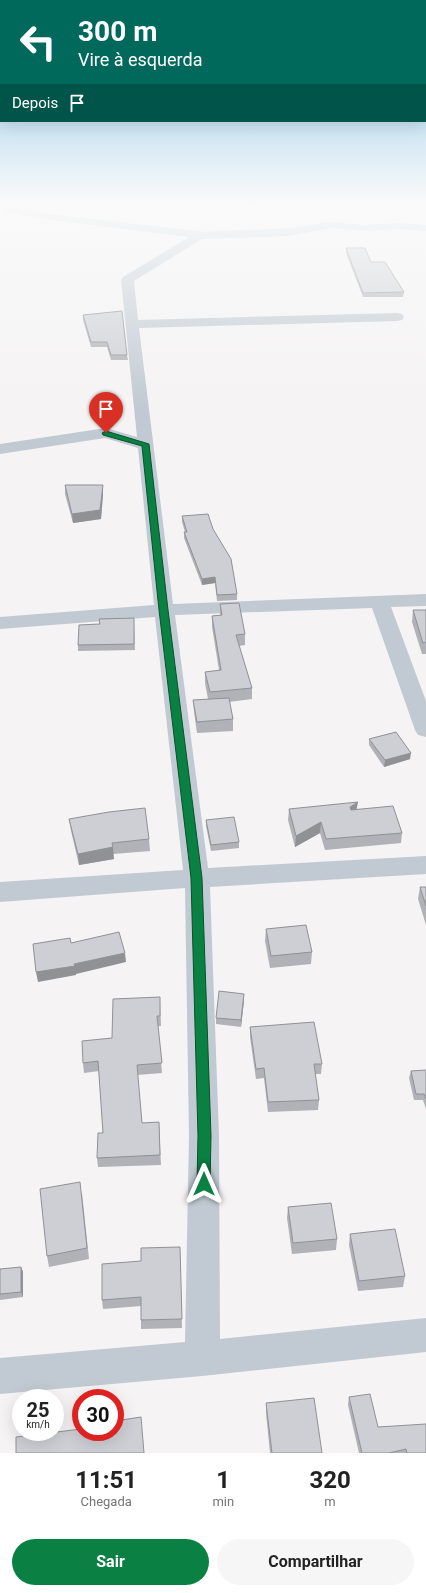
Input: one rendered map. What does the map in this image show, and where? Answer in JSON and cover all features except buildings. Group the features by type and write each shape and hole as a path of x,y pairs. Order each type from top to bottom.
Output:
{"street":[{"path":"142,271 127,280 164,610 197,878 204,1136 202,1358"},
{"path":"132,324 397,317"},
{"path":"0,449 106,433 146,444"},
{"path":"0,623 164,610 426,600"},
{"path":"379,601 426,730"},
{"path":"0,892 197,878 426,865"},
{"path":"0,1376 202,1358 426,1335"}],"route":[{"path":"106,433 146,444 164,610 197,878 204,1184"}]}
